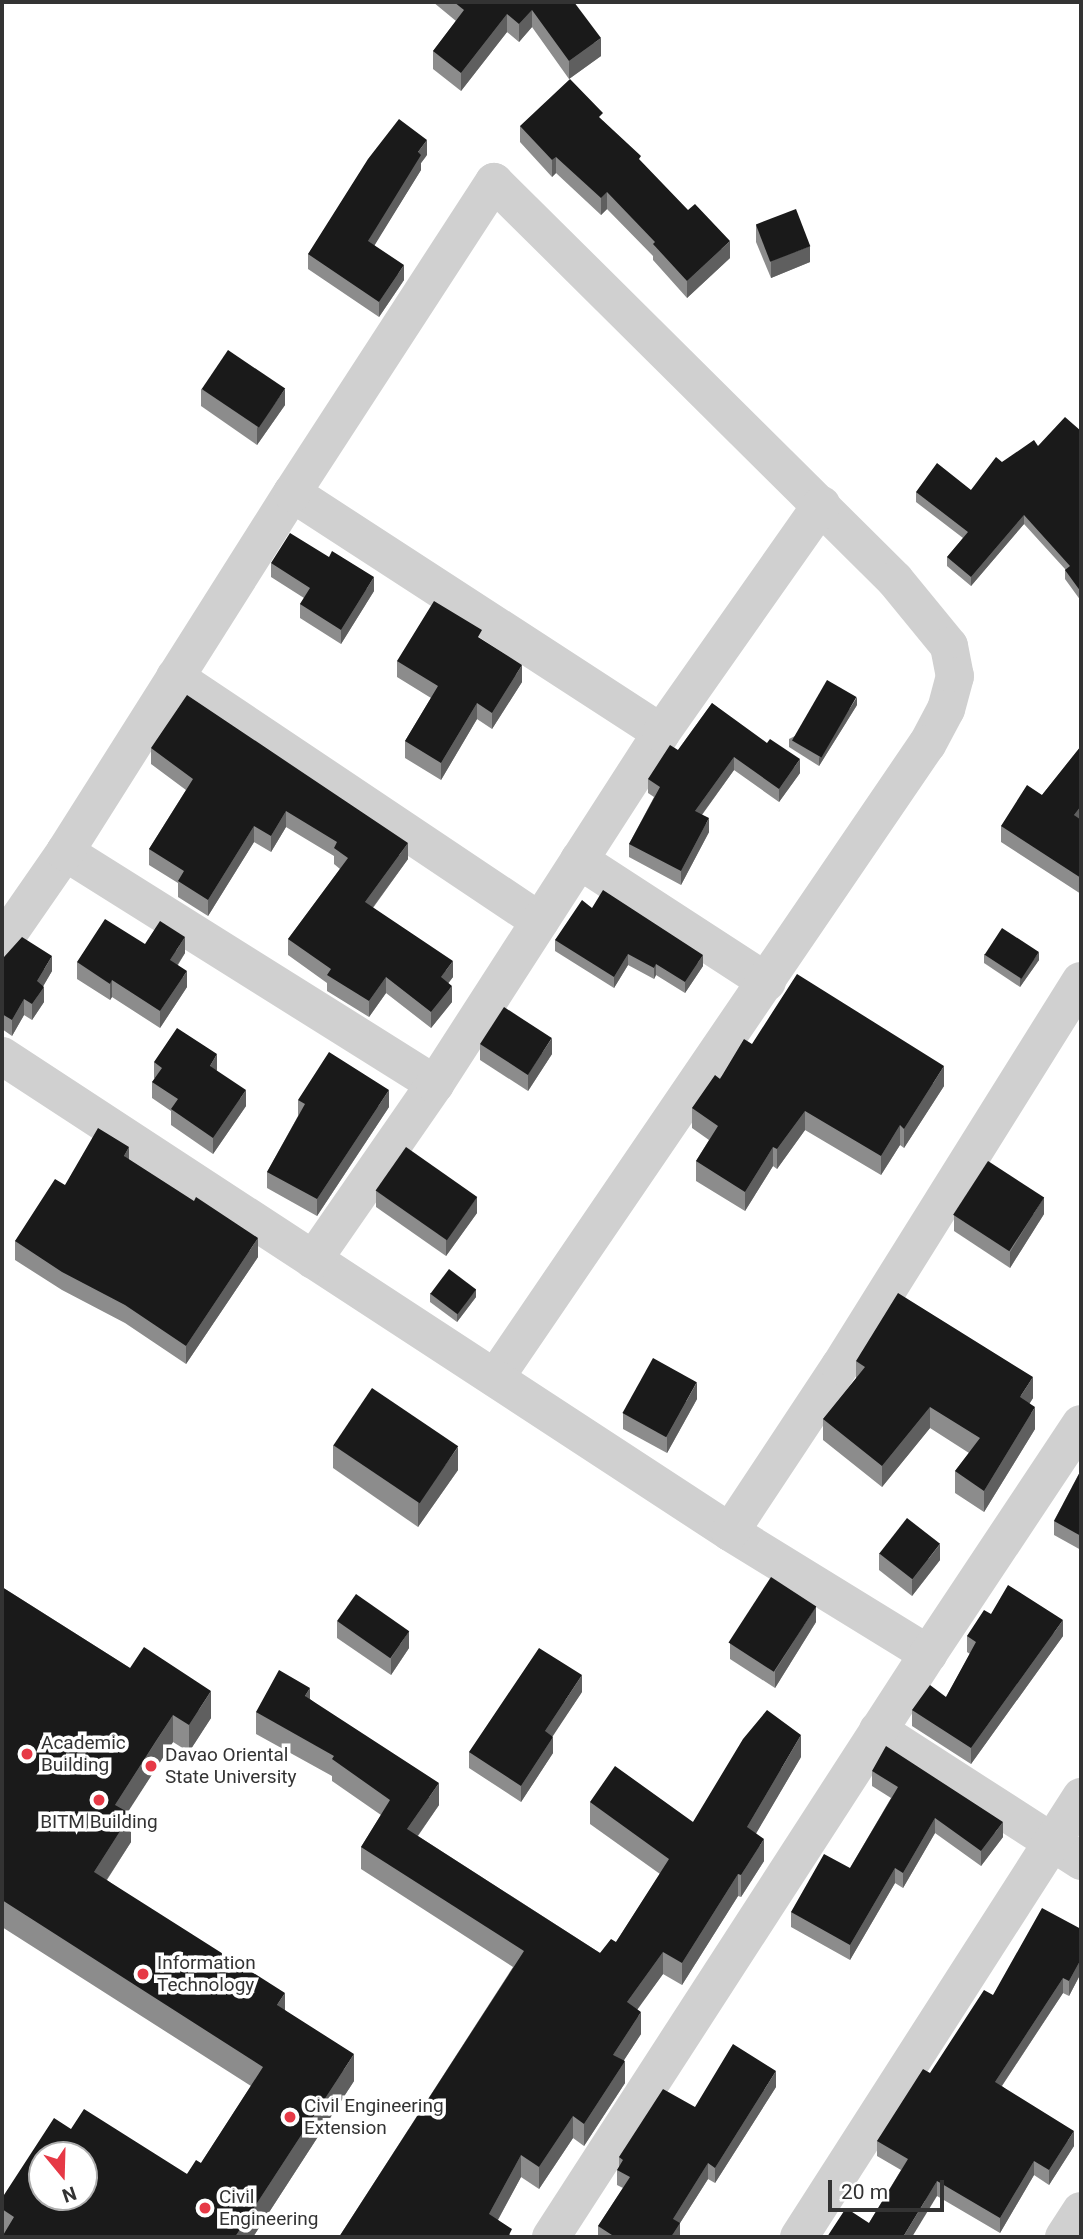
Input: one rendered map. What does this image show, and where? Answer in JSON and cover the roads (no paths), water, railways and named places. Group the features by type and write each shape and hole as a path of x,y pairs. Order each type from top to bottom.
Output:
{"street":[{"path":"2,943 65,852 292,493 494,182 821,505 927,616 949,646 955,676 946,709 927,744 495,1378"},
{"path":"292,493 661,733"},
{"path":"313,1260 435,1084 661,733 821,505"},
{"path":"175,677 540,921"},
{"path":"65,852 435,1084"},
{"path":"579,860 767,982"},
{"path":"730,1532 840,1366 1081,981"},
{"path":"2,1056 730,1532 928,1654"},
{"path":"551,2237 878,1730 1081,1424"},
{"path":"878,1730 1067,1852"},
{"path":"799,2237 1067,1852 1081,1797"},
{"path":"1064,2237 1081,2211"}],"place":[{"name":"Academic Building","path":"27,1754"},
{"name":"Davao Oriental State University","path":"151,1766"},
{"name":"BITM Building","path":"99,1800"},
{"name":"Information Technology","path":"143,1974"},
{"name":"Civil Engineering Extension","path":"290,2117"},
{"name":"Civil Engineering","path":"205,2208"}]}
